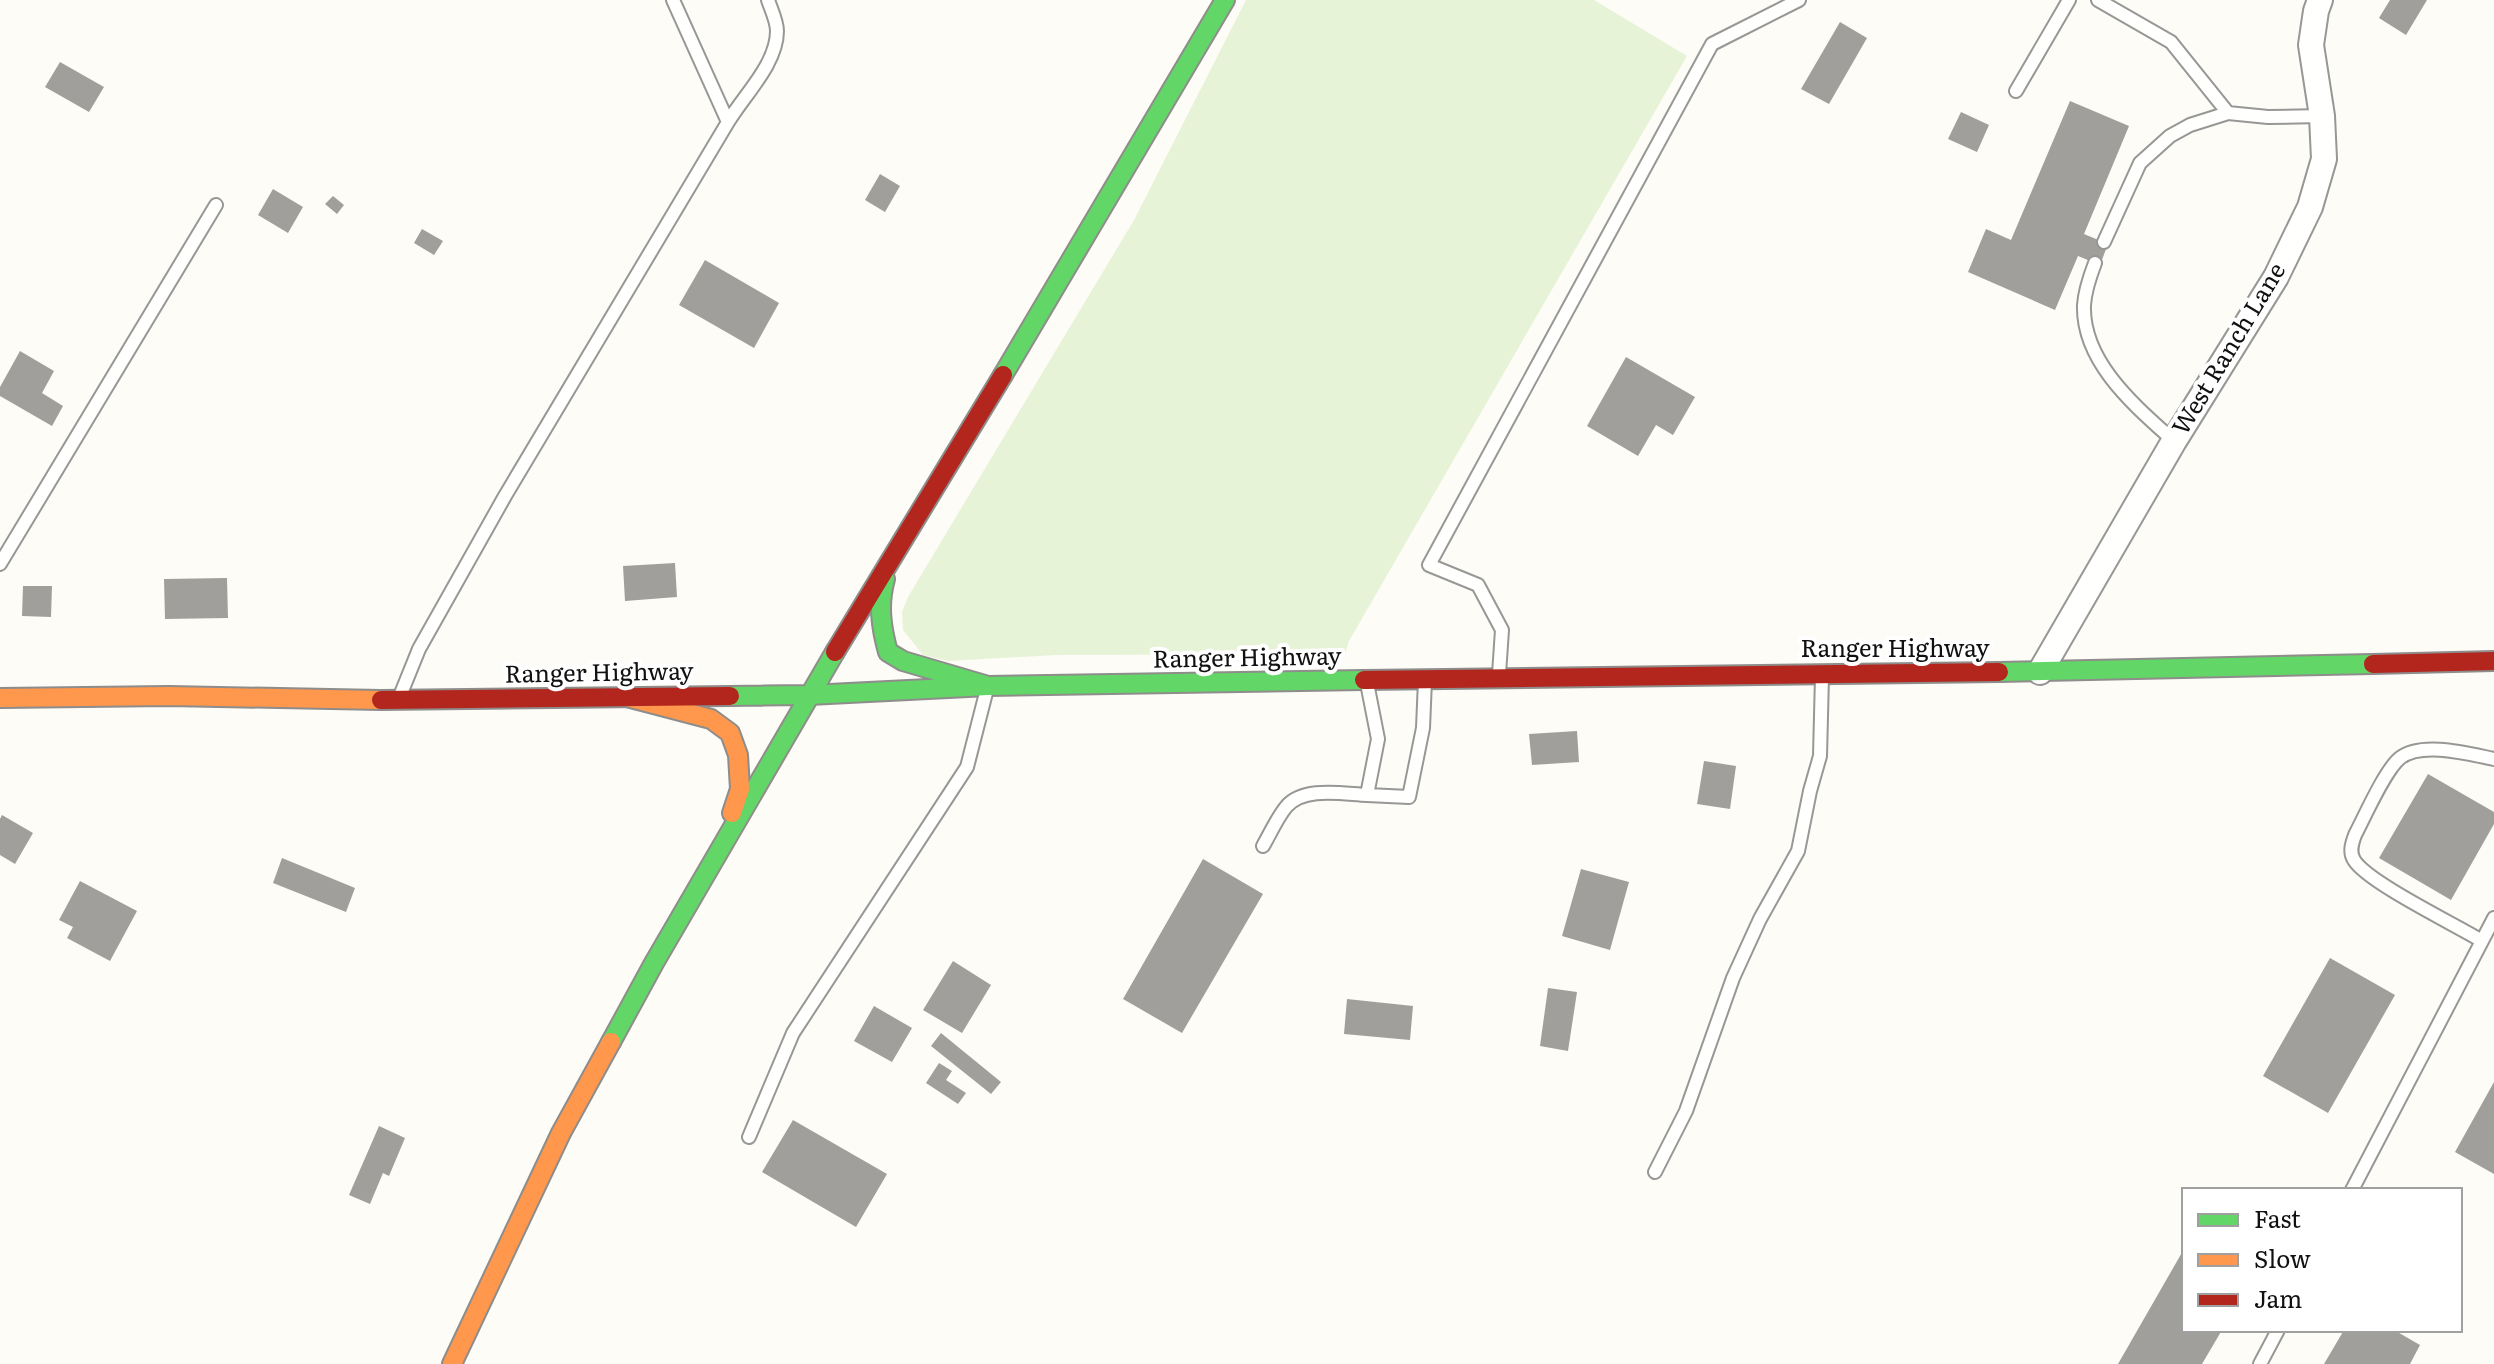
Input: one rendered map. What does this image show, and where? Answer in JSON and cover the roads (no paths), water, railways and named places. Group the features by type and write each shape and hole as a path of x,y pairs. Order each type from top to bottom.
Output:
{"main road":[{"path":"452,1364 561,1133 654,963 809,695 1225,0"},
{"path":"892,557 881,592 879,622 888,652 903,661 988,686"},
{"name":"Ranger Highway","path":"0,698 169,696 399,699 809,695 988,686 2040,672 2494,661"},
{"path":"627,697 711,719 730,733 738,755 740,789 724,842"}],"street":[{"name":"West Ranch Lane","path":"2040,672 2174,441 2276,277 2310,207 2324,159 2322,116 2311,45 2320,0"}],"lane":[{"path":"673,0 728,122"},
{"path":"399,699 419,649 505,496 728,122 764,69 774,49 777,29 768,0"},
{"path":"1499,677 1502,630 1478,585 1429,565 1712,44 1799,0"},
{"path":"2016,91 2069,0"},
{"path":"2098,0 2171,42 2228,113"},
{"path":"2104,242 2140,163 2170,136 2190,125 2228,113 2268,117 2322,116"},
{"path":"0,564 216,205"},
{"path":"2095,263 2084,305 2089,340 2123,393 2174,441"},
{"path":"1655,1172 1686,1111 1733,978 1760,919 1798,851 1820,756 1822,673"},
{"path":"1263,846 1287,805 1302,797 1326,793 1409,797 1423,728 1425,679"},
{"path":"1367,680 1378,739 1367,795"},
{"path":"749,1137 793,1033 967,767 988,686"},
{"path":"2482,941 2374,879 2353,859 2351,847 2362,822 2401,757 2418,751 2442,750 2494,759"},
{"path":"2353,1188 2494,918"},
{"path":"2260,1364 2277,1332"}]}
